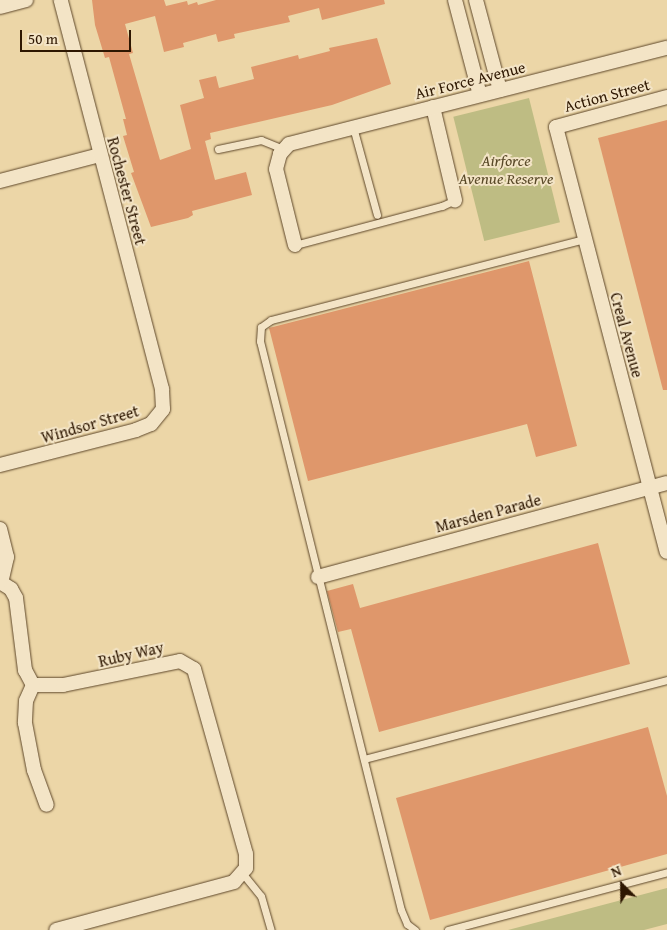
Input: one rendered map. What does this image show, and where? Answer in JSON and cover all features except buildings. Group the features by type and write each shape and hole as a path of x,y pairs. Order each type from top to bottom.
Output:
{"street":[{"path":"0,6 26,0"},
{"name":"Rochester Street","path":"61,0 162,389"},
{"path":"455,0 480,95"},
{"path":"476,0 500,90"},
{"name":"Air Force Avenue","path":"283,149 302,140 667,48"},
{"name":"Action Street","path":"556,127 667,96"},
{"path":"433,107 455,200"},
{"name":"Creal Avenue","path":"556,127 667,552"},
{"path":"283,149 277,162 277,177 295,246"},
{"path":"0,181 100,155"},
{"name":"Windsor Street","path":"0,465 151,424 163,409 162,389"},
{"name":"Marsden Parade","path":"318,577 667,483"},
{"path":"0,529 7,557 0,582 11,589 16,598 25,670 34,685 26,701 25,723 34,770 46,805"},
{"name":"Ruby Way","path":"34,685 63,685 180,661 194,669 246,854 243,874"},
{"path":"56,930 220,887 234,882 243,874"}],"lane":[{"path":"353,127 377,215"},
{"path":"218,149 261,140 283,149"},
{"path":"295,246 442,206 455,200"},
{"path":"415,930 407,924 401,910 260,341 261,327 271,320 584,239"},
{"path":"364,758 667,680"},
{"path":"448,930 667,872"},
{"path":"243,874 261,896 271,930"}],"green space":[{"name":"Airforce Avenue Reserve","path":"529,98 560,222 484,241 453,117"},
{"path":"667,888 667,924 644,930 508,930"}]}
